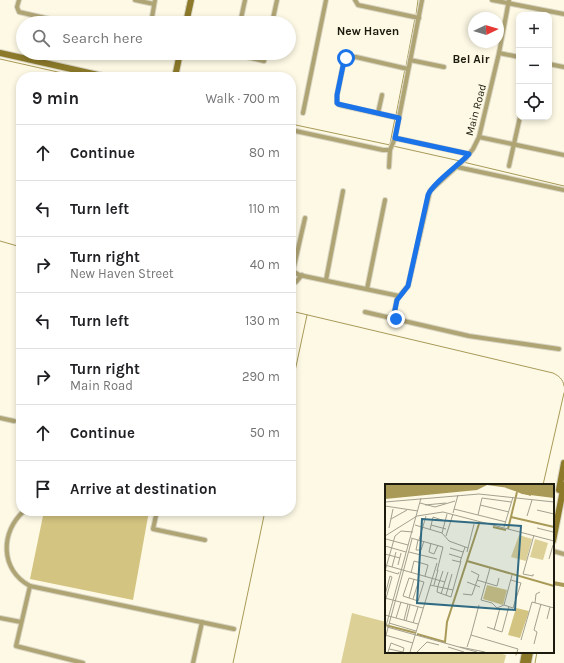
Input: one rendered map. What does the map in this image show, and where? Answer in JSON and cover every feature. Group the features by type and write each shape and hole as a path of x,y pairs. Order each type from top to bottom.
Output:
{"street":[{"path":"19,0 18,10 22,14 32,16"},
{"path":"135,0 155,2 152,16"},
{"path":"188,16 191,0"},
{"path":"242,16 245,0"},
{"path":"274,16 277,0"},
{"path":"303,113 326,0"},
{"path":"355,0 358,5 419,18"},
{"path":"389,167 390,148 395,140 395,117 406,69 410,60 422,0"},
{"path":"492,0 509,2 564,14"},
{"name":"Main Road","path":"393,319 397,300 408,286 428,195 436,184 468,156 479,137 499,53 509,2"},
{"path":"0,53 16,57"},
{"path":"499,53 516,56"},
{"path":"395,117 340,105 337,103 337,95 345,59 356,57 406,69"},
{"path":"31,60 85,72"},
{"path":"176,72 179,60"},
{"path":"410,60 444,68"},
{"path":"552,65 564,67"},
{"path":"378,113 382,95"},
{"path":"509,166 519,120"},
{"path":"296,131 383,150 390,148"},
{"path":"479,137 564,155"},
{"path":"395,140 468,156"},
{"path":"457,167 564,190"},
{"path":"326,280 343,191"},
{"path":"367,289 385,200"},
{"path":"296,258 305,218"},
{"path":"296,273 399,296"},
{"path":"296,282 302,275"},
{"path":"364,312 481,338 559,349"},
{"path":"0,418 14,421"},
{"path":"554,514 564,463"},
{"path":"554,536 564,485"},
{"path":"18,516 13,520 7,530 3,542 5,559 12,572 20,581 30,586 234,629"},
{"path":"156,516 153,529 205,540"},
{"path":"554,551 564,554"},
{"path":"30,586 16,646 83,663"},
{"path":"0,618 22,622"},
{"path":"193,663 202,622"},
{"path":"523,663 525,653"},
{"path":"528,663 530,653"}],"shaded area":[{"path":"43,516 148,516 133,600 30,579"},
{"path":"352,613 385,622 385,653 499,653 506,655 504,663 341,663"}],"waterway":[{"path":"186,7 188,0"},
{"path":"416,15 418,0"},
{"path":"406,66 415,18"},
{"path":"0,59 58,72"},
{"path":"396,115 405,69"},
{"path":"390,144 395,118"},
{"path":"296,125 390,145"},
{"path":"393,146 460,161"},
{"path":"463,162 564,186"},
{"path":"0,241 16,246"},
{"path":"296,312 553,373 563,381 564,386"},
{"path":"296,367 307,315"},
{"path":"543,484 564,393"},
{"path":"233,663 264,516"},
{"path":"554,583 564,585"},
{"path":"535,663 537,653"}],"district":[{"name":"New Haven","path":"368,31"},
{"name":"Bel Air","path":"471,59"}],"route":[{"path":"346,58 344,61 337,95 338,104 399,118 395,138 469,154 457,167 436,184 428,195 408,286 397,300 393,319 396,319"}]}
